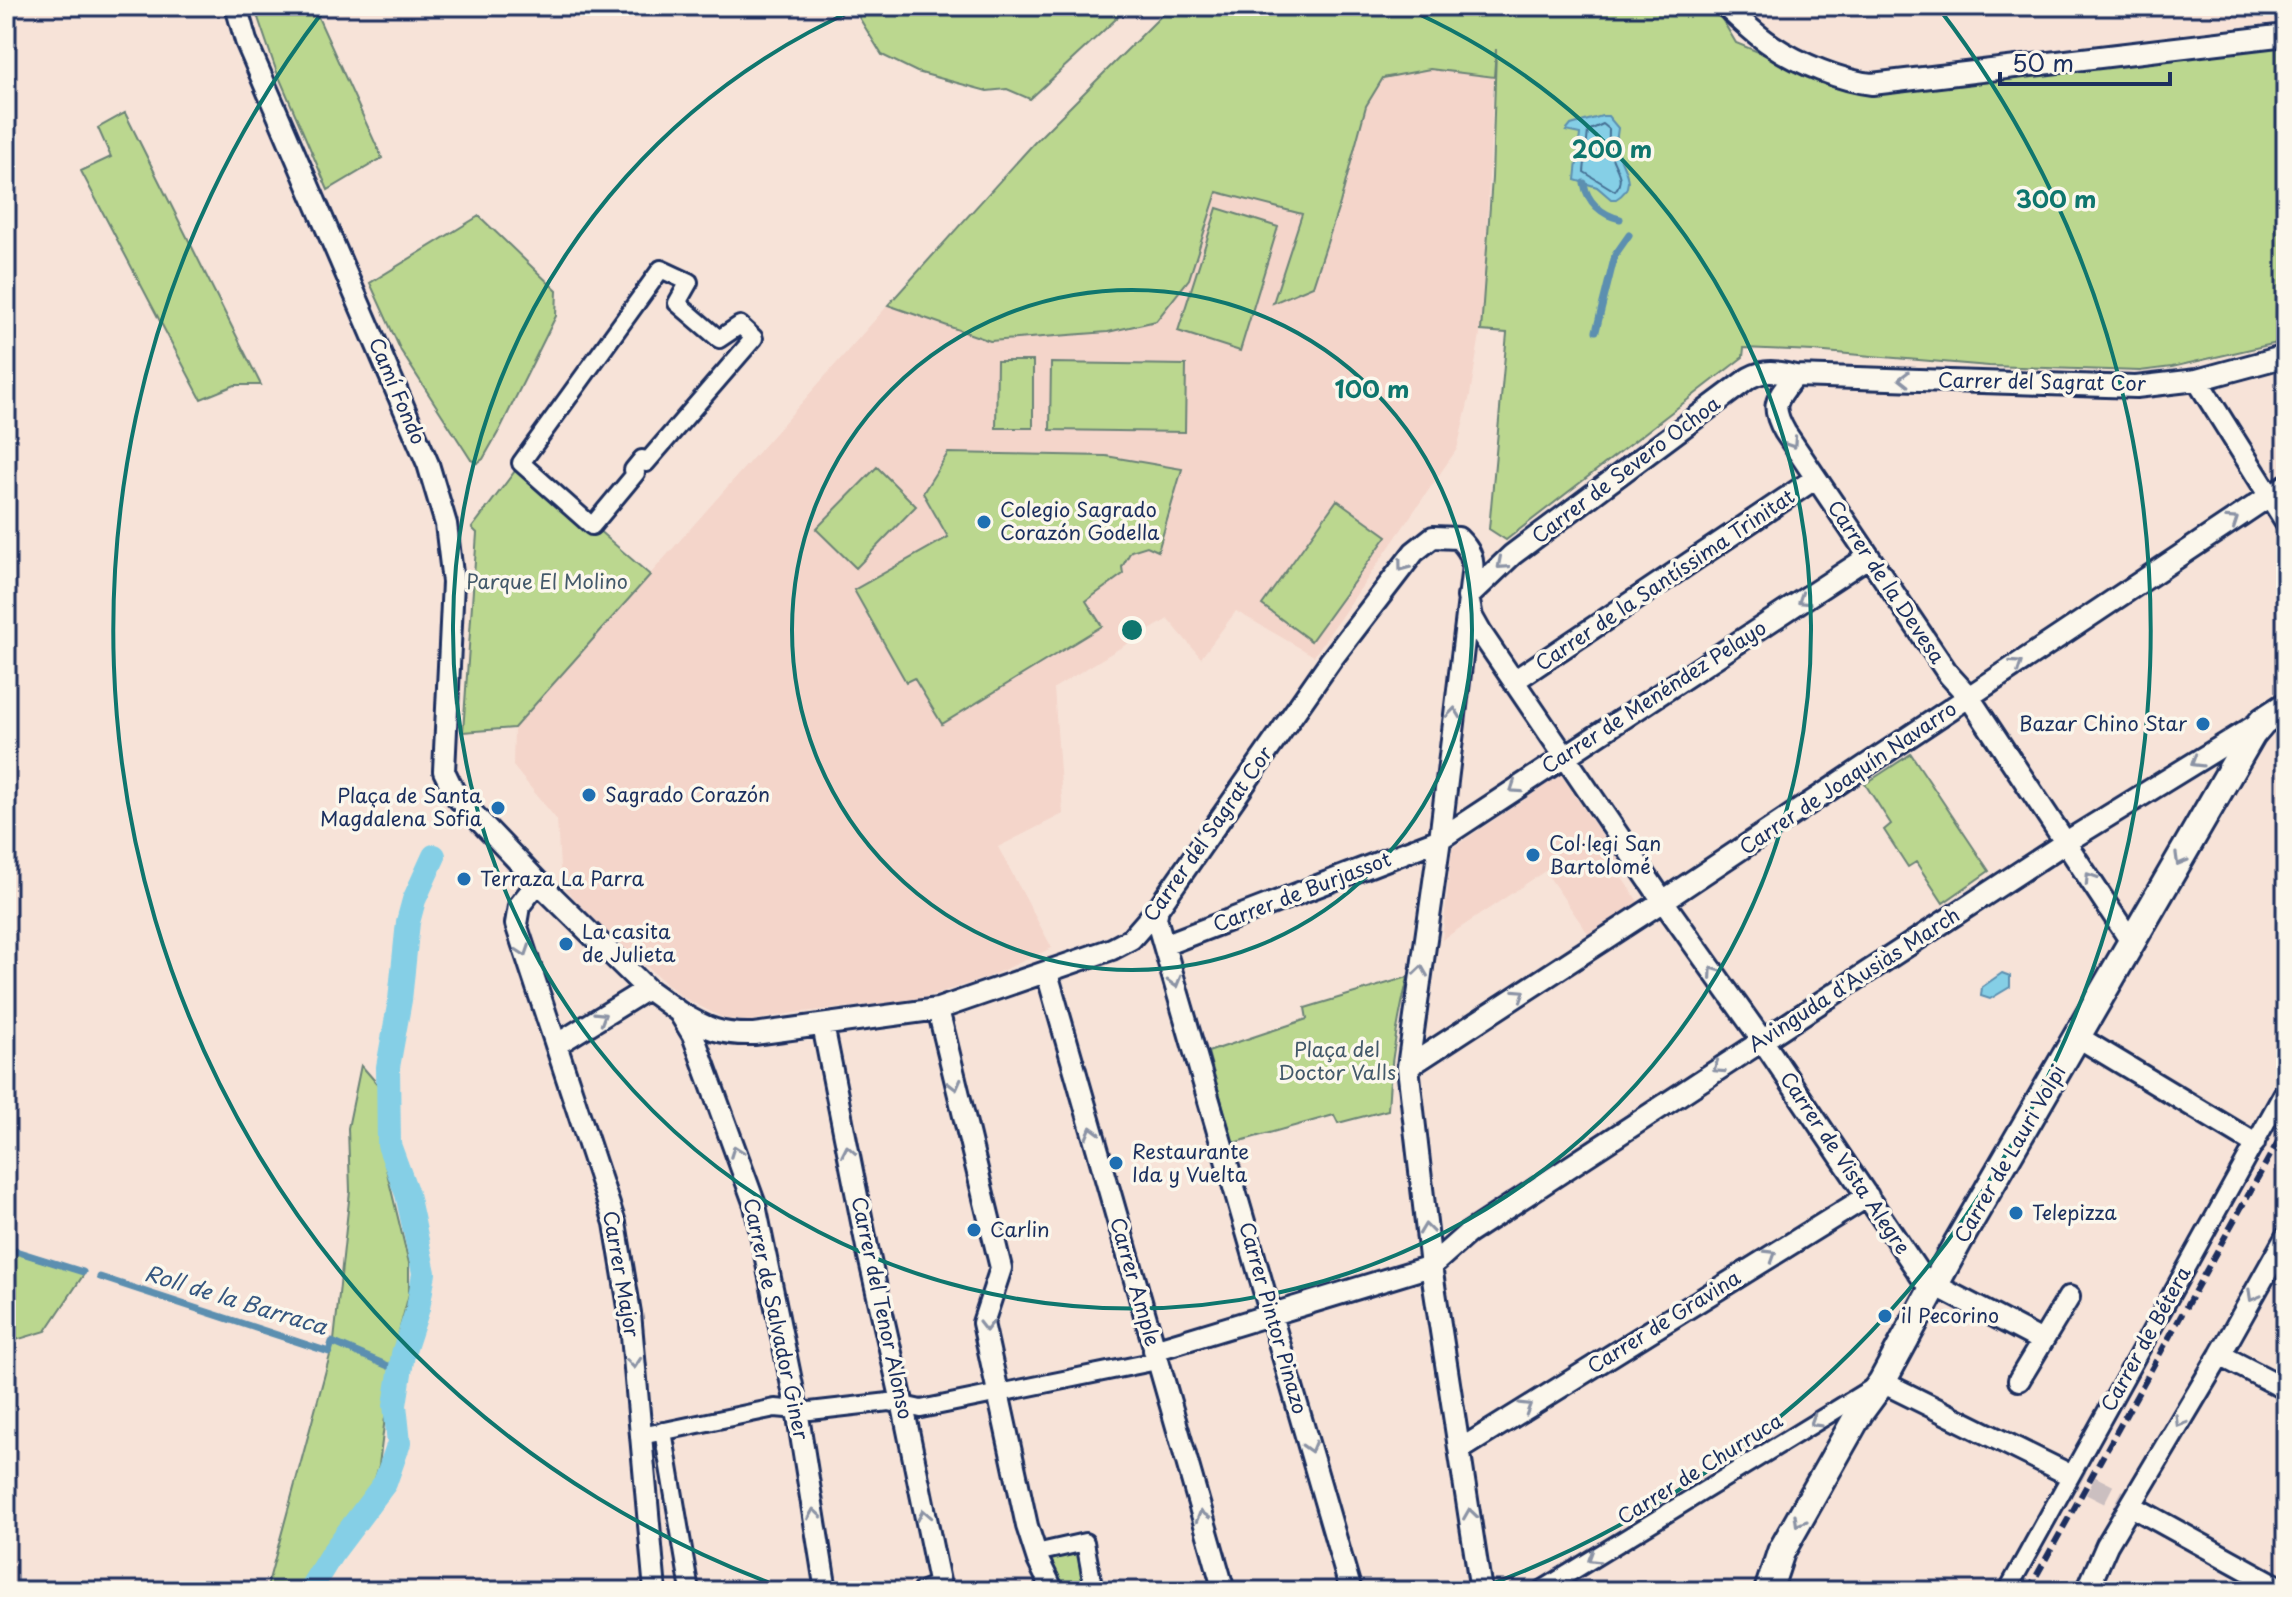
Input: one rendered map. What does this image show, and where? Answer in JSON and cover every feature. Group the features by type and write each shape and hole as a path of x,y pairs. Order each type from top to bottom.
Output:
{"street":[{"name":"Camí Fondo","path":"236,6 246,41 428,464 446,524 453,582 444,771 456,796 538,882"},
{"path":"1725,6 1781,51 1848,79 1872,84 2286,35"},
{"path":"661,269 689,282 677,303 719,339 740,325 754,338 750,343 646,463 642,459 633,470 636,473 592,526 521,463 661,269"},
{"name":"Carrer del Sagrat Cor","path":"1795,376 2136,387 2197,380 2286,356"},
{"name":"Carrer de Severo Ochoa","path":"1468,597 1512,555 1749,378 1761,372 1795,376"},
{"name":"Carrer de la Devesa","path":"1795,376 1778,398 1775,409 1785,432 1949,675 1969,697 2132,943"},
{"path":"2197,380 2278,491 2286,522"},
{"name":"Carrer de la Santíssima Trinitat","path":"1514,681 1816,478"},
{"name":"Carrer de Joaquín Navarro","path":"1408,1067 2278,491"},
{"name":"Carrer del Sagrat Cor","path":"679,1012 712,1030 730,1034 938,1009 1112,949 1131,939 1158,908 1331,660 1414,552 1433,537 1458,538 1473,560 1468,597"},
{"name":"Carrer de Menéndez Pelayo","path":"1440,839 1868,557"},
{"path":"1468,597 1440,839 1408,1067 1431,1266 1481,1591"},
{"name":"Carrer de Vista Alegre","path":"1468,597 1476,625 1923,1279 1935,1287"},
{"name":"Avinguda d'Ausiàs March","path":"1431,1266 1467,1234 1762,1040 2066,842 2286,706"},
{"name":"Carrer de Lauri Volpi","path":"1768,1591 1781,1552 1860,1412 1882,1382 2252,734 2263,721"},
{"name":"Carrer de Burjassot","path":"1164,945 1440,839"},
{"name":"Carrer de Salvador Giner","path":"538,882 647,989 679,1012 693,1035 755,1205 797,1410 826,1591"},
{"name":"Carrer Major","path":"538,882 519,906 516,924 615,1223 630,1313 655,1591"},
{"name":"Carrer Pintor Pinazo","path":"1158,908 1156,918 1351,1591"},
{"name":"Carrer Ample","path":"1047,973 1224,1591"},
{"path":"556,1045 647,989"},
{"path":"938,1009 1001,1268 983,1323 997,1394 1027,1526 1053,1591"},
{"name":"Carrer del Tenor Alonso","path":"823,1025 868,1252 903,1406 933,1589"},
{"path":"2078,1037 2254,1143"},
{"name":"Carrer de Bétera","path":"2007,1591 2286,1087"},
{"name":"Carrer de Gravina","path":"1461,1449 1868,1196"},
{"path":"2087,1591 2107,1545 2286,1237"},
{"path":"641,1436 775,1408 810,1411 889,1402 921,1409 997,1394 1155,1355 1431,1266"},
{"path":"1935,1287 2042,1341"},
{"path":"2019,1380 2069,1297"},
{"path":"2220,1355 2286,1389"},
{"path":"1882,1382 2064,1472"},
{"name":"Carrer de Churruca","path":"1540,1591 1882,1382"},
{"path":"663,1431 690,1591"},
{"path":"2137,1509 2284,1589"},
{"path":"1036,1553 1085,1542 1094,1591"}],"shaded area":[{"name":"Colegio Sagrado Corazón Godella","path":"1171,6 1497,6 1483,316 1457,449 1314,656 1236,611 1201,658 1168,619 1054,688 1063,814 998,847 1052,948 986,978 917,1000 794,1013 750,1021 725,1019 682,997 603,929 561,884 557,820 513,766 514,728 958,226 1035,142"},
{"name":"Col·legi San Bartolomé","path":"1561,775 1620,862 1614,866 1639,903 1589,935 1545,871 1442,940 1452,848"}],"green space":[{"path":"254,6 313,6 382,158 328,190 276,70"},
{"path":"852,6 1130,6 1030,99 1007,89 987,91 917,72 882,55"},
{"path":"1171,6 1709,6 1720,16 1736,43 1850,89 2286,42 2286,341 2172,367 2140,371 1989,366 1744,348 1743,357 1506,540 1489,529 1507,333 1481,331 1492,178 1496,49 1494,77 1430,69 1383,78 1366,106 1340,203 1313,286 1273,303 1302,214 1217,192 1189,279 1156,321 1108,332 990,341 888,305 1035,142"},
{"path":"125,113 261,385 235,385 201,399 81,171 111,157 98,128"},
{"path":"1217,208 1278,227 1240,351 1178,331"},
{"path":"479,216 557,291 556,316 500,429 483,459 477,463 471,460 401,351 370,283"},
{"path":"997,361 1033,361 1033,428 996,428"},
{"path":"1051,363 1186,365 1185,432 1050,430"},
{"path":"948,453 1106,456 1182,469 1158,551 1147,546 1131,551 1122,567 1123,574 1086,601 1102,626 942,724 914,678 906,682 854,590 948,537 923,493"},
{"name":"Parque El Molino","path":"521,463 650,575 514,728 463,732 477,533 472,528"},
{"path":"877,467 916,506 856,568 816,529"},
{"path":"1337,500 1387,536 1311,641 1262,605"},
{"path":"1911,754 1989,871 1943,903 1916,862 1908,867 1884,830 1891,824 1865,784"},
{"name":"Plaça del Doctor Valls","path":"1408,977 1390,1077 1388,1110 1338,1123 1334,1115 1233,1143 1208,1052 1307,1019 1305,1008"},
{"path":"361,1065 380,1087 381,1148 409,1263 409,1294 390,1365 334,1341 350,1191 348,1128"},
{"path":"6,1250 84,1274 46,1331 6,1343"},
{"path":"333,1344 391,1369 379,1465 373,1486 358,1509 335,1534 298,1591 266,1591"},
{"path":"1081,1541 1089,1591 1058,1591 1039,1549"}],"water":[{"path":"1608,116 1618,128 1617,148 1627,175 1627,188 1616,199 1611,199 1597,187 1575,180 1580,134 1566,131 1571,125"},
{"path":"2002,973 2010,976 2010,987 1990,999 1981,996 1982,987"}],"waterway":[{"path":"1584,183 1596,207 1620,219"},
{"path":"1596,331 1615,255 1629,235"},
{"path":"309,1591 331,1555 385,1483 399,1443 395,1405 403,1354 418,1308 424,1273 407,1194 389,1145 388,1067 400,1000 408,922 414,900 434,856"},
{"name":"Roll de la Barraca","path":"6,1248 83,1272"},
{"name":"Roll de la Barraca","path":"100,1277 329,1352 332,1342 400,1371"}],"tunnel":[{"path":"2064,1472 2137,1509"}],"railway":[{"path":"2028,1591 2286,1127"}],"place":[{"name":"Colegio Sagrado Corazón Godella","path":"984,522"},
{"name":"Bazar Chino Star","path":"2203,724"},
{"name":"Sagrado Corazón","path":"589,795"},
{"name":"Plaça de Santa Magdalena Sofia","path":"498,808"},
{"name":"Col·legi San Bartolomé","path":"1533,855"},
{"name":"Terraza La Parra","path":"464,879"},
{"name":"La casita de Julieta","path":"566,944"},
{"name":"Restaurante Ida y Vuelta","path":"1116,1163"},
{"name":"Telepizza","path":"2016,1213"},
{"name":"Carlin","path":"974,1230"},
{"name":"il Pecorino","path":"1885,1316"}]}
